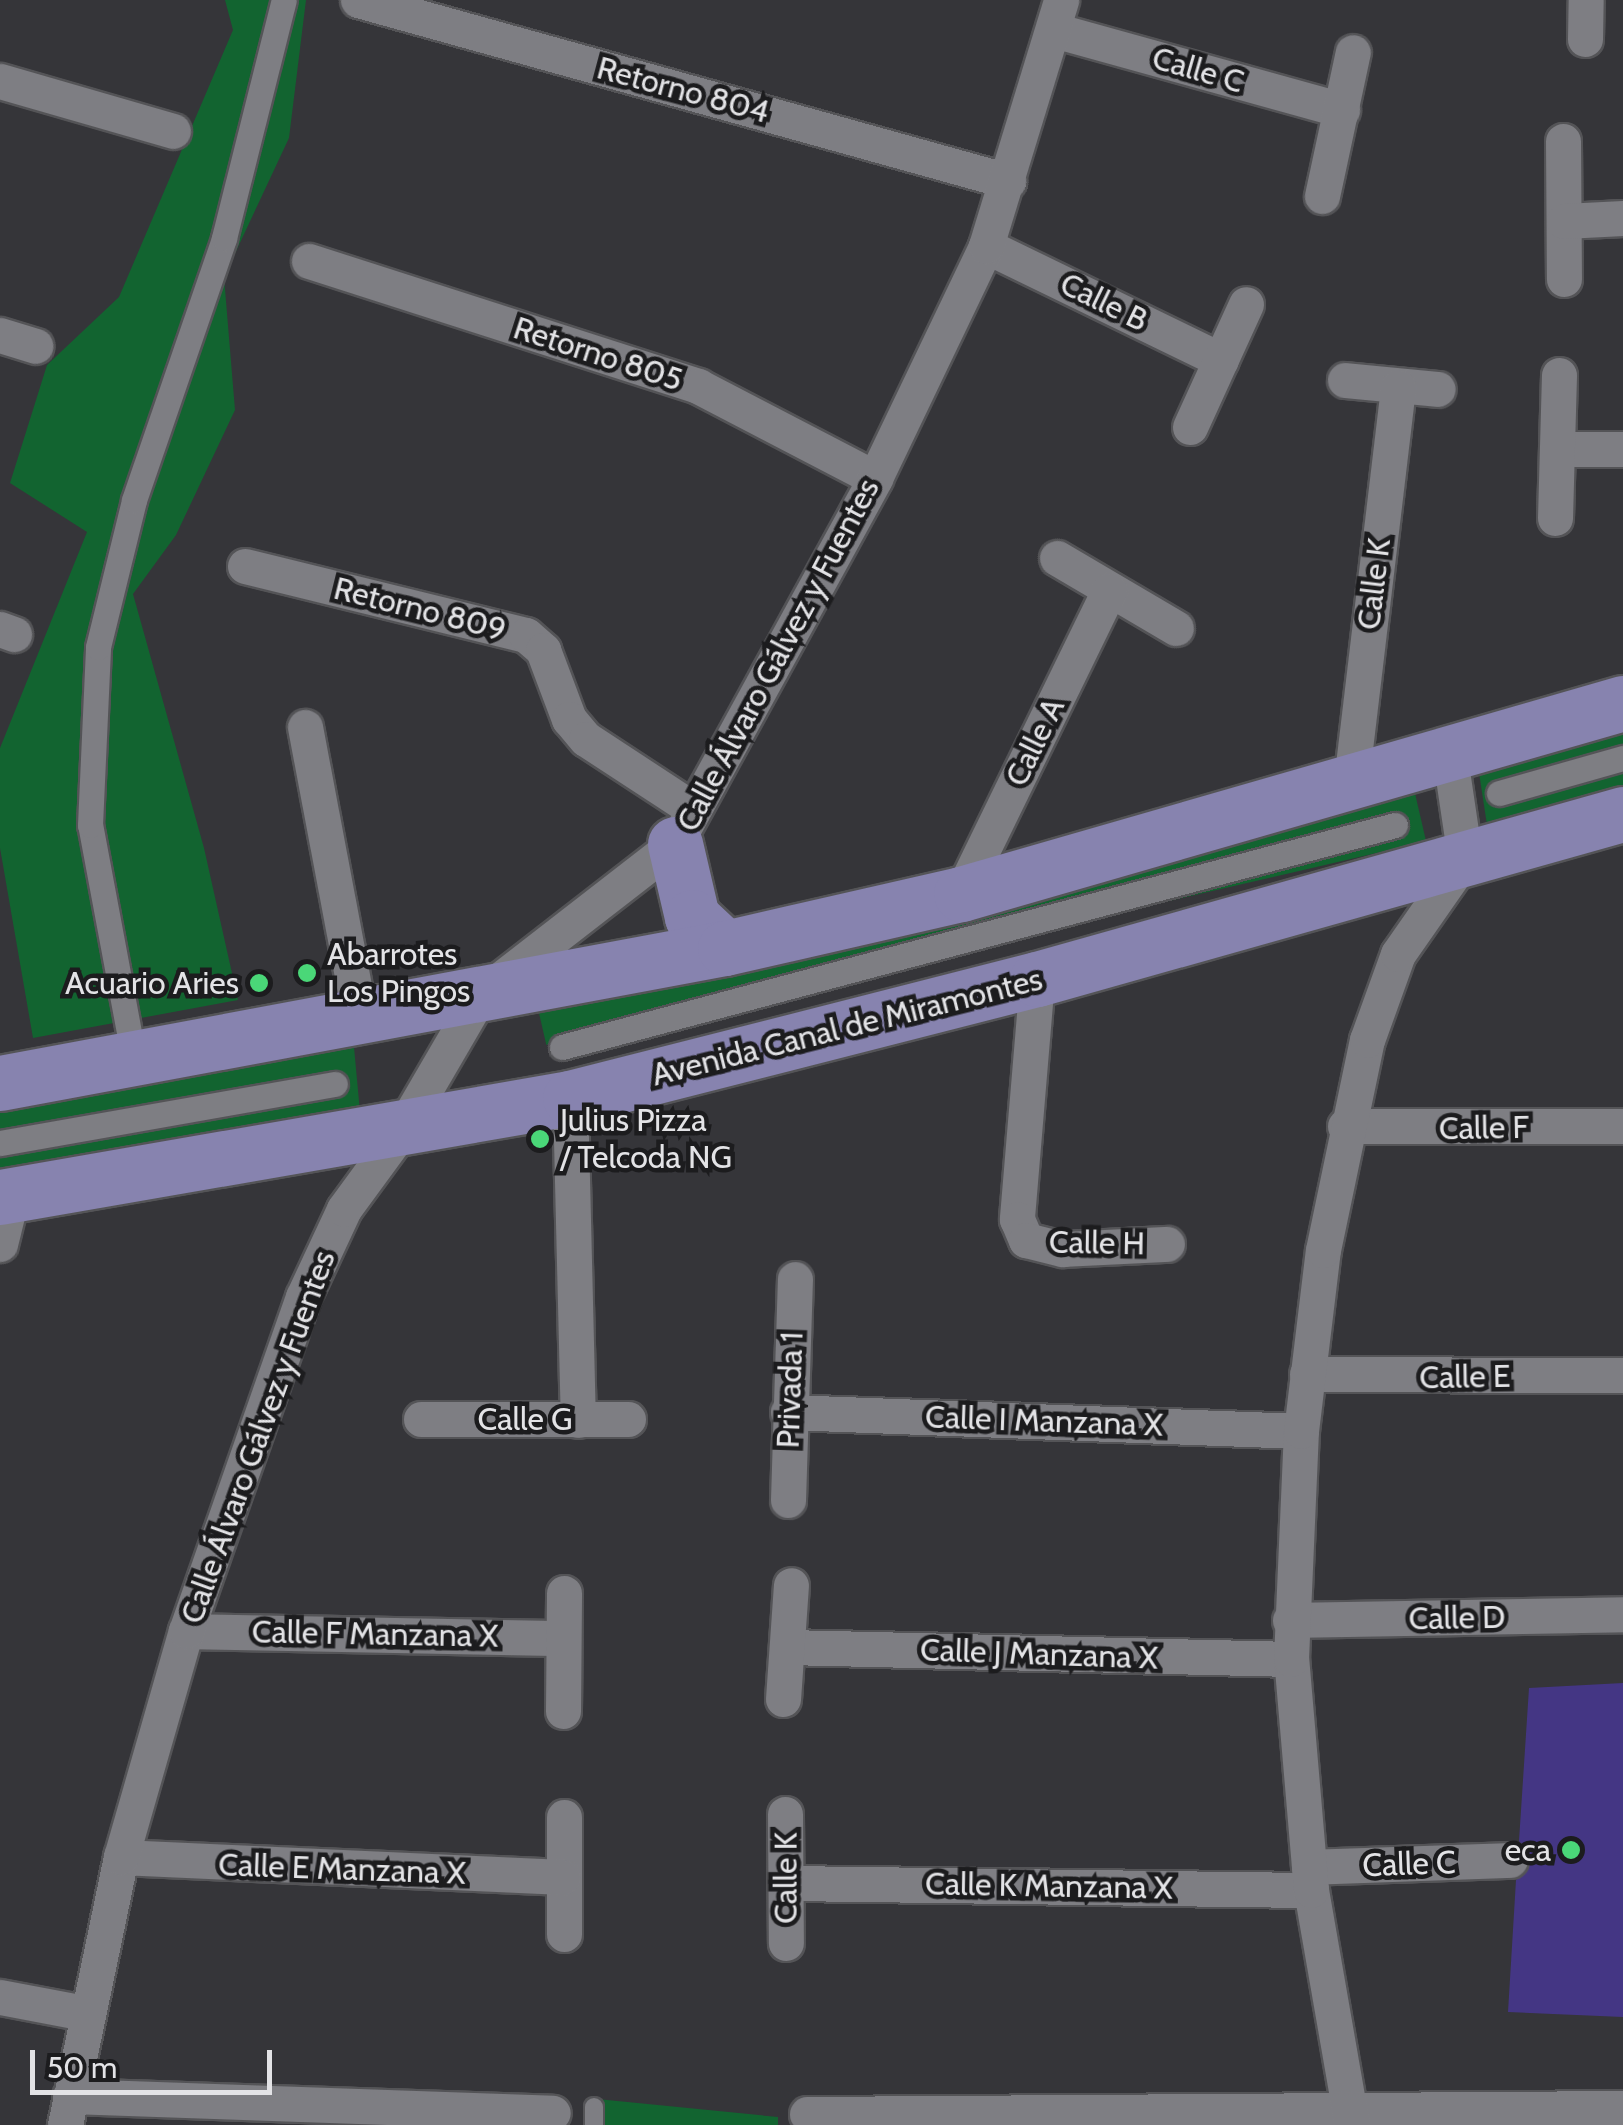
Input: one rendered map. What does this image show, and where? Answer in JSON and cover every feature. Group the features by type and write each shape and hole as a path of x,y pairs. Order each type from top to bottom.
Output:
{"main road":[{"path":"0,1083 725,948 961,894 1623,703"},
{"name":"Avenida Canal de Miramontes","path":"4,1212 402,1131 566,1072 1038,980 1623,814"},
{"path":"684,827 692,917 725,948"}],"street":[{"path":"134,1059 90,825 98,647 134,500 224,238 284,0"},
{"name":"Retorno 804","path":"358,0 1008,181"},
{"path":"1585,39 1586,0"},
{"name":"Calle Álvaro Gálvez y Fuentes","path":"67,2110 121,1857 186,1631 303,1297 344,1209 402,1131 480,995 684,827 874,478 986,246 1058,15"},
{"name":"Calle C","path":"1058,15 1342,110"},
{"path":"1322,196 1352,52"},
{"path":"0,81 173,132"},
{"path":"1563,140 1564,279"},
{"path":"1564,221 1623,218"},
{"name":"Calle B","path":"986,246 1221,360"},
{"name":"Retorno 805","path":"309,260 698,386 874,478"},
{"path":"1190,427 1246,304"},
{"path":"0,335 35,346"},
{"path":"1556,518 1559,376"},
{"path":"1345,380 1438,390"},
{"name":"Calle K","path":"1351,782 1398,387"},
{"path":"1557,448 1623,450"},
{"path":"1056,558 1176,628"},
{"name":"Retorno 809","path":"245,566 526,635 543,650 569,719 684,827"},
{"name":"Calle A","path":"961,894 1110,590"},
{"path":"305,728 360,1018"},
{"path":"1351,2119 1310,1879 1292,1659 1290,1620 1301,1431 1345,1126 1398,954 1465,858 1449,751"},
{"path":"1499,793 1623,758"},
{"path":"578,1420 566,1072 1395,825"},
{"name":"Calle H","path":"1038,980 1017,1219 1026,1240 1063,1249 1167,1244"},
{"path":"0,1143 335,1084"},
{"name":"Calle F","path":"1345,1126 1623,1126"},
{"name":"Privada 1","path":"788,1500 795,1278"},
{"name":"Calle E","path":"1308,1374 1623,1375"},
{"name":"Calle I Manzana X","path":"788,1412 1301,1431"},
{"name":"Calle G","path":"421,1419 628,1419"},
{"path":"783,1700 791,1585"},
{"path":"563,1711 564,1593"},
{"name":"Calle D","path":"1290,1620 1623,1614"},
{"name":"Calle F Manzana X","path":"186,1631 564,1638"},
{"name":"Calle J Manzana X","path":"787,1647 1292,1659"},
{"name":"Calle K","path":"785,1814 786,1943"},
{"path":"564,1817 564,1934"},
{"name":"Calle E Manzana X","path":"121,1857 563,1877"},
{"name":"Calle C","path":"1310,1879 1510,1860"},
{"name":"Calle K Manzana X","path":"787,1883 1310,1879"},
{"path":"0,1997 85,2013"},
{"path":"807,2114 1351,2119 1394,2111 1623,2108"},
{"path":"67,2110 554,2113"}],"green space":[{"path":"225,0 306,0 289,138 224,277 235,410 176,535 133,594 204,848 238,1000 33,1038 0,848 0,748 87,532 10,483 47,365 119,297 233,30"},
{"path":"1623,726 1623,786 1487,825 1478,766"},
{"path":"1414,789 1426,842 546,1045 534,992"},
{"path":"354,1047 360,1112 0,1172 0,1113"},
{"path":"597,2099 778,2117 778,2125 597,2125"}],"building":[{"name":"eca","path":"1623,1683 1623,2017 1508,2012 1516,1880 1531,1860 1519,1841 1529,1688"}],"place":[{"name":"Abarrotes Los Pingos","path":"307,973"},
{"name":"Acuario Aries","path":"259,983"},
{"name":"Julius Pizza / Telcoda NG","path":"540,1139"},
{"name":"eca","path":"1571,1850"}]}
